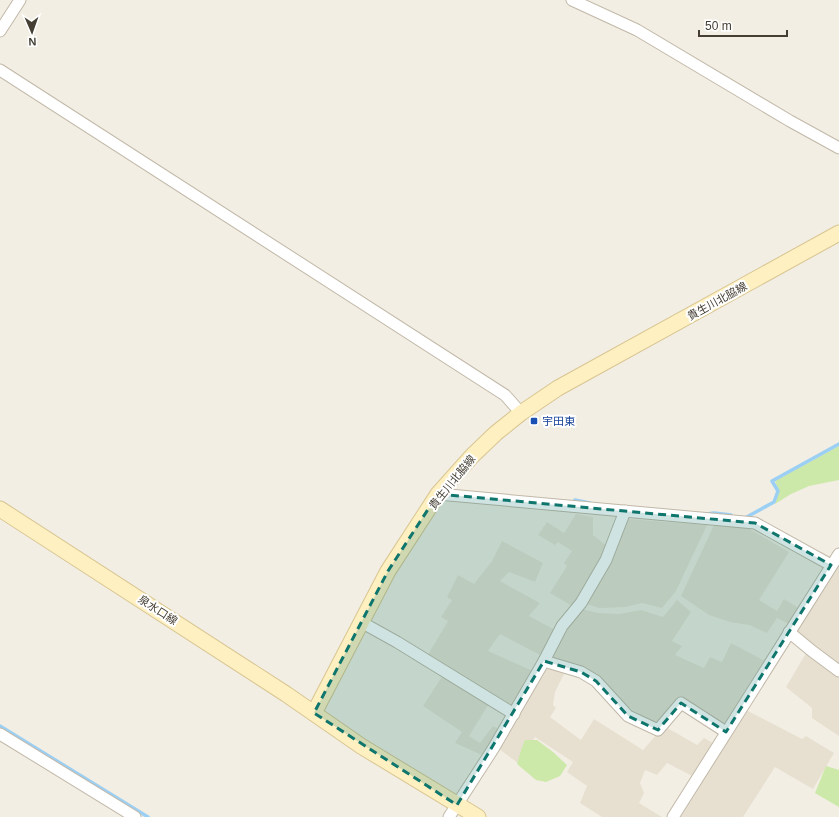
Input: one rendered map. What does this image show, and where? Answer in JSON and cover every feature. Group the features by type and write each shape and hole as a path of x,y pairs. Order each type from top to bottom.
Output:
{"main road":[{"name":"貴生川北脇線","path":"314,713 388,571 438,494 472,456 496,433 521,413 558,388 839,233"},
{"name":"泉水口線","path":"0,509 314,713"},
{"path":"314,713 453,811 478,817"}],"street":[{"path":"0,31 20,0"},
{"path":"572,0 637,30 790,121 839,148"},
{"path":"0,70 505,395 521,413"},
{"path":"438,494 755,523 831,566"},
{"path":"453,811 514,714 562,626 581,603 606,560 625,511"},
{"path":"673,817 839,554"},
{"path":"361,622 397,642 514,714"},
{"path":"789,632 812,652 839,671"},
{"path":"544,661 581,672 596,681 628,716 658,730 681,703 726,732"},
{"path":"0,734 135,817"}],"highlighted area":[{"path":"438,494 755,523 831,565 726,732 681,703 658,730 628,716 596,681 581,672 544,661 457,805 314,713 388,571"}],"shaded area":[{"path":"576,514 593,517 593,535 608,547 574,607 550,593 567,566 564,563 572,551 558,542 555,545 538,535 547,522 564,533"},
{"path":"627,519 707,525 676,591 662,608 642,603 626,607 599,608 587,604"},
{"path":"714,525 746,527 789,552 759,600 777,611 784,599 800,609 791,625 777,618 767,633 749,625 730,622 709,615 681,596"},
{"path":"502,541 543,563 535,582 509,572 500,581 540,603 529,616 557,631 544,657 500,634 488,651 535,672 512,710 427,656 448,621 441,617 452,600 447,597 458,575 474,584 492,561"},
{"path":"839,565 839,667 795,632"},
{"path":"677,600 691,612 672,641 682,646 675,655 704,668 710,657 722,662 731,643 767,662 725,725 681,698 659,725 633,711 609,689 549,660 563,630 582,609 598,613 620,614 641,610 663,617"},
{"path":"808,650 839,674 839,736 812,718 812,708 786,687"},
{"path":"546,665 565,672 555,692 553,705 556,708 550,717 581,740 594,719 643,750 664,726 697,745 704,738 715,744 694,777 667,763 657,775 645,770 640,783 644,793 639,803 662,817 602,817 580,803 587,786 567,772 573,762 535,737 518,763 499,749"},
{"path":"443,675 490,702 469,736 480,743 493,726 500,730 484,756 455,743 462,732 423,706"},
{"path":"746,710 802,739 806,736 834,753 813,789 775,767 743,817 681,817"}],"green space":[{"path":"839,446 839,480 809,486 791,494 775,504 779,491 775,481"},
{"path":"525,740 537,740 567,765 560,776 546,782 536,780 517,764"},
{"path":"826,766 839,770 839,807 815,793"}],"waterway":[{"path":"745,518 774,502 778,491 772,481 839,444"},
{"path":"575,500 590,503"},
{"path":"707,514 714,513 731,515"},
{"path":"0,726 148,817"}],"place":[{"name":"宇田東","path":"534,421"}]}
